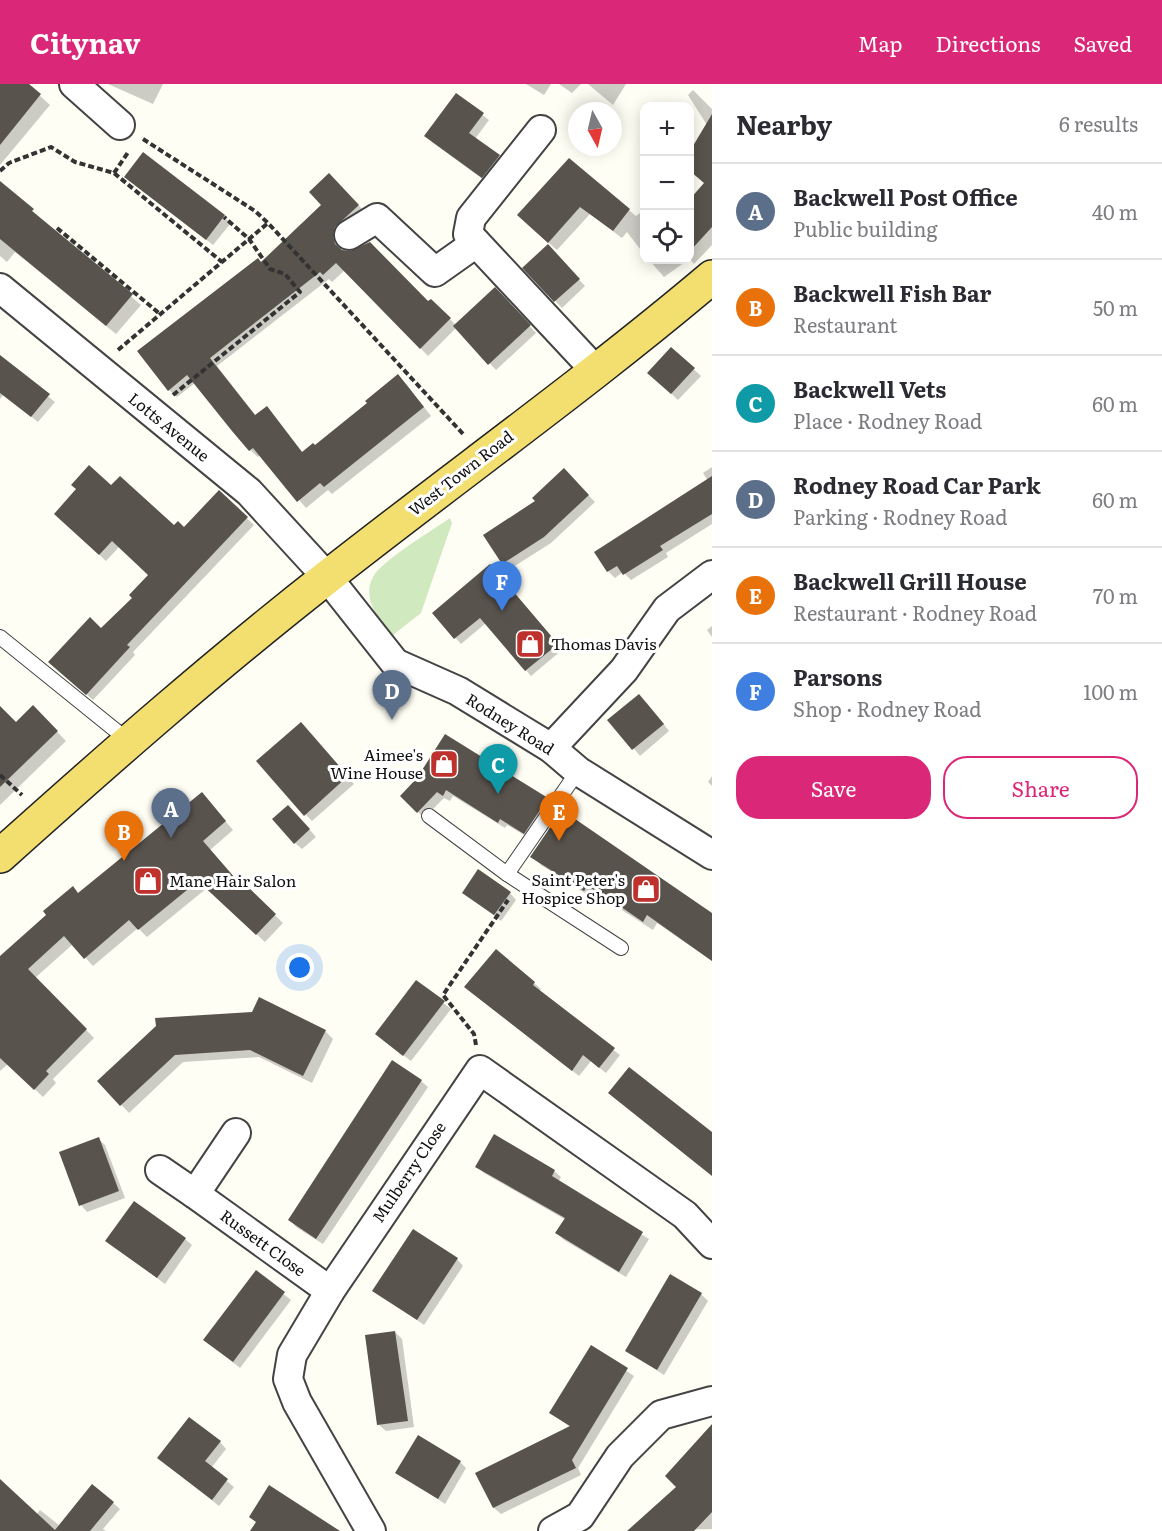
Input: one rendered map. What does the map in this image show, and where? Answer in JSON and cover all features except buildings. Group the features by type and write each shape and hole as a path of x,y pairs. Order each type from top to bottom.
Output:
{"main road":[{"name":"West Town Road","path":"0,856 130,742 327,577 712,277"}],"street":[{"path":"75,84 120,125"},
{"path":"541,130 471,218 468,234 595,370"},
{"path":"349,235 376,218 435,272 476,243"},
{"name":"Lotts Avenue","path":"0,288 249,492 327,577"},
{"path":"551,747 624,670 667,609 712,575"},
{"name":"Rodney Road","path":"327,577 396,663 458,692 551,747 578,771 712,855"},
{"path":"480,1071 685,1215 712,1244"},
{"name":"Mulberry Close","path":"371,1531 297,1402 288,1379 292,1355 330,1291 480,1071"},
{"path":"195,1194 236,1133"},
{"name":"Russett Close","path":"160,1170 330,1291"},
{"path":"553,1531 580,1516 620,1456 661,1415 712,1401"}],"lane":[{"path":"0,637 130,742"},
{"path":"507,874 578,771"},
{"path":"429,816 507,874 621,948"}],"path":[{"path":"120,125 255,211 483,456"},
{"path":"0,171 9,163 51,147 75,162 114,173 222,262"},
{"path":"152,412 300,292 285,274 270,269 249,239 224,217"},
{"path":"98,368 268,223"},
{"path":"57,228 160,314"},
{"path":"480,1071 474,1034 443,995 521,882"}],"green space":[{"path":"450,518 452,523 421,613 393,635 378,616 371,601 369,593 373,577 396,554"}],"place":[{"name":"Parsons","path":"502,611"},
{"name":"Thomas Davis","path":"530,644"},
{"name":"Rodney Road Car Park","path":"392,720"},
{"name":"Aimee's Wine House","path":"444,764"},
{"name":"Backwell Vets","path":"498,794"},
{"name":"Backwell Post Office","path":"171,838"},
{"name":"Backwell Grill House","path":"559,841"},
{"name":"Backwell Fish Bar","path":"124,861"},
{"name":"Mane Hair Salon","path":"148,881"},
{"name":"Saint Peter's Hospice Shop","path":"646,889"}]}
